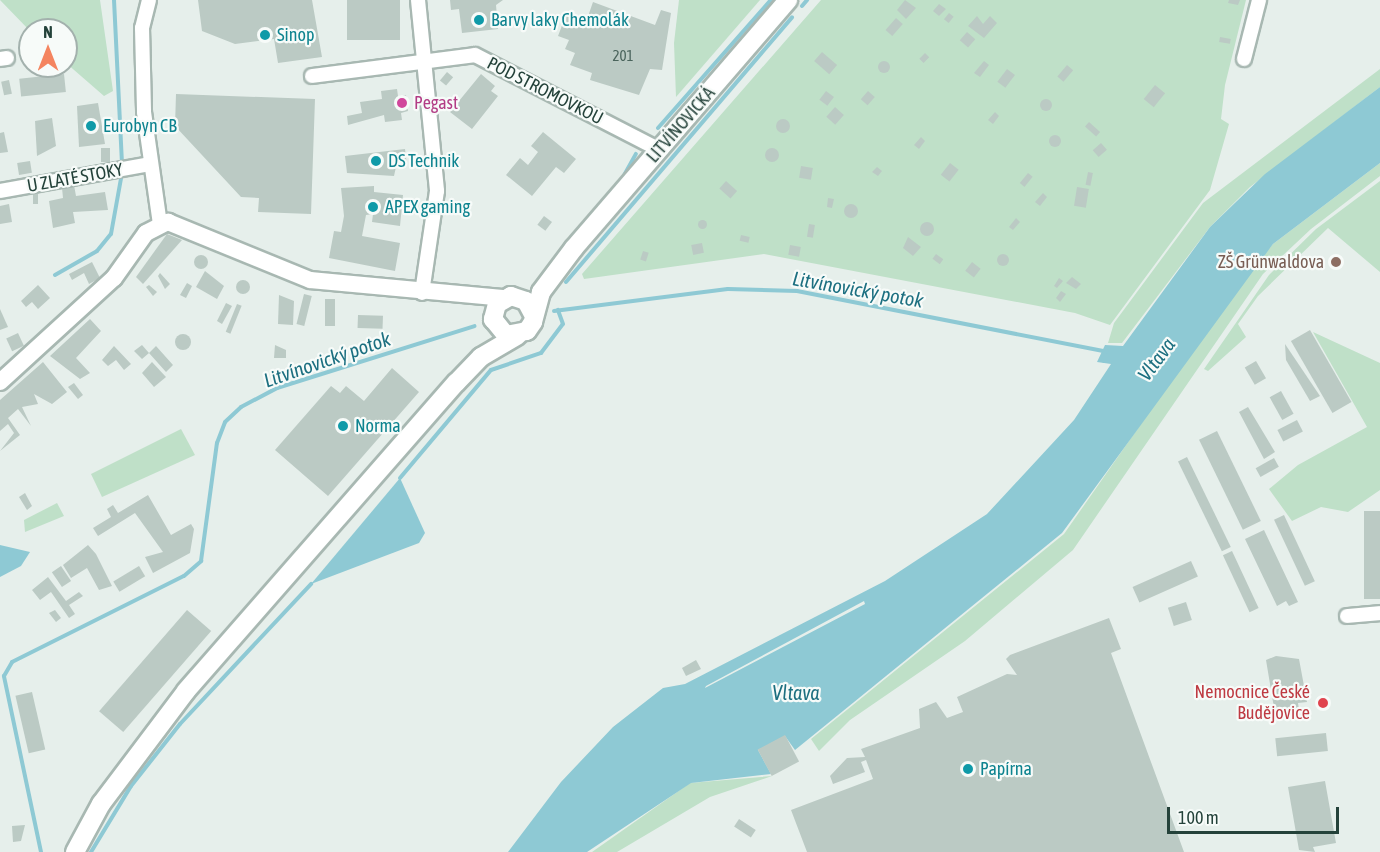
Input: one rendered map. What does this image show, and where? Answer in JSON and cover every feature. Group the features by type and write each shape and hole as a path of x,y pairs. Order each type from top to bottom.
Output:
{"main road":[{"name":"LITVÍNOVICKÁ","path":"534,316 545,285 573,248 788,0"},
{"name":"LITVÍNOVICKÁ","path":"510,297 573,248"},
{"path":"456,383 535,337 548,294 573,248"},
{"path":"75,852 102,804 186,691 456,383 482,357 527,331 534,316 526,301 510,297 456,383"},
{"path":"494,322 517,336"}],"street":[{"path":"149,0 142,28 150,164 160,224"},
{"path":"418,0 437,191 422,293"},
{"path":"1244,59 1259,0"},
{"name":"POD STROMOVKOU","path":"312,76 475,55 660,150"},
{"name":"U ZLATÉ STOKY","path":"0,191 150,164"},
{"path":"0,382 114,278 146,233 160,224 195,229 310,280 466,297 510,297"},
{"path":"466,297 494,322"},
{"path":"1347,616 1380,613"}],"green space":[{"path":"0,0 100,0 113,91 104,96 78,73 78,18 18,19"},
{"path":"679,0 760,0 676,97 674,43"},
{"path":"821,0 1246,0 1225,85 1221,119 1229,124 1210,190 1110,325 1075,313 764,254 584,279 582,274"},
{"path":"1380,69 1380,87 1250,187 1210,227 1122,343 1108,343 1114,323 1203,203"},
{"path":"1380,163 1380,176 1311,229 1263,274 1073,550 965,641 850,720 819,751 811,739 1064,534 1238,285 1273,244"},
{"path":"1380,181 1380,272 1328,228 1258,296 1238,324 1246,337 1208,371 1204,369 1269,275 1316,229"},
{"path":"1313,332 1380,363 1380,490 1348,512 1321,507 1292,521 1269,489 1298,465 1367,427"},
{"path":"181,429 195,455 102,497 91,474"},
{"path":"57,503 64,516 25,532 24,520"},
{"path":"772,776 710,797 617,852 592,852 690,783"}],"water":[{"name":"Vltava","path":"1380,87 1380,163 1273,244 1062,533 795,750 785,736 758,750 771,774 691,783 587,852 508,852 561,782 613,727 663,688 685,684 885,581 987,514 1074,420 1111,364 1097,362 1105,345 1123,346 1210,227 1265,174","holes":["864,601 865,604 705,688"]},
{"path":"400,478 425,533 419,543 311,584"},
{"path":"0,545 30,552 21,566 0,577"}],"building":[{"name":"Sinop","path":"198,0 312,0 322,57 278,63 274,39 235,44 202,31"},
{"path":"347,0 400,0 400,40 347,40"},
{"name":"Barvy laky Chemolák","path":"450,0 503,0 496,5 498,29 462,33 459,9 451,10"},
{"path":"905,0 916,8 906,19 897,10"},
{"path":"1229,0 1240,0 1238,5 1228,3"},
{"path":"593,2 655,25 661,10 671,13 662,70 650,69 639,95 590,80 592,73 570,65 575,53 565,49 569,40 558,36 566,15 586,22"},
{"path":"939,4 946,9 939,16 933,11"},
{"path":"949,13 954,17 949,23 944,19"},
{"path":"977,16 983,24 990,16 997,23 984,38 968,26"},
{"path":"896,18 903,24 892,36 886,30"},
{"path":"967,32 975,39 968,48 960,40"},
{"path":"1220,37 1231,39 1230,44 1219,42"},
{"path":"822,52 837,65 829,74 814,61"},
{"path":"925,53 929,57 924,63 919,59"},
{"path":"886,61 890,67 886,73 882,73 878,65"},
{"path":"984,61 989,65 980,77 974,73"},
{"path":"1067,65 1073,70 1063,82 1057,76"},
{"path":"1007,69 1015,75 1005,88 997,82"},
{"path":"447,72 453,77 446,86 440,80"},
{"path":"481,74 495,86 491,91 498,96 472,129 450,112"},
{"path":"64,78 66,92 21,97 19,79"},
{"path":"9,80 12,94 4,95 1,82"},
{"path":"1155,85 1165,93 1154,107 1144,99"},
{"path":"397,89 398,96 406,95 408,111 401,113 402,120 385,122 384,115 348,125 347,116 362,113 360,102 382,99 381,91"},
{"path":"826,91 834,97 827,106 819,100"},
{"path":"868,91 875,97 868,105 861,99"},
{"path":"176,94 315,99 311,214 258,212 259,198 241,197 175,126"},
{"path":"1046,99 1052,105 1046,111 1040,105"},
{"name":"Eurobyn CB","path":"98,103 105,144 79,147 77,106"},
{"path":"835,107 844,115 835,125 826,117"},
{"path":"995,112 999,116 993,124 988,120"},
{"path":"52,118 56,146 37,156 35,121"},
{"path":"780,119 786,119 790,126 786,133 780,133 776,129 776,123"},
{"path":"1089,122 1100,132 1096,136 1085,126"},
{"path":"4,132 8,152 0,153 0,133"},
{"path":"543,132 576,159 564,173 556,167 532,196 506,175 520,158 528,165 538,152 531,146"},
{"path":"1055,135 1061,141 1055,147 1049,141"},
{"path":"921,137 925,141 919,149 914,145"},
{"path":"1101,143 1107,150 1099,157 1093,150"},
{"path":"101,148 110,148 110,162 101,162"},
{"path":"769,148 775,148 779,155 775,162 769,162 765,158 765,152"},
{"name":"DS Technik","path":"405,149 407,166 396,167 394,176 347,173 345,156"},
{"path":"30,161 32,173 19,175 17,163"},
{"path":"950,163 959,170 949,182 941,175"},
{"path":"801,166 813,168 811,180 799,178"},
{"path":"877,167 882,171 878,176 872,172"},
{"path":"1088,172 1093,173 1090,186 1086,185"},
{"path":"1028,173 1033,177 1024,187 1020,183"},
{"path":"726,181 737,191 730,198 719,188"},
{"path":"74,185 76,196 105,192 108,210 73,212 75,223 53,228 49,201 63,198 62,188"},
{"path":"374,186 374,192 403,195 400,226 372,222 373,214 366,215 362,236 400,243 395,271 329,258 334,231 341,232 344,216 341,188"},
{"path":"1077,187 1089,189 1086,208 1074,206"},
{"path":"1043,193 1047,197 1040,206 1035,202"},
{"path":"33,194 38,194 38,204 33,204"},
{"path":"828,198 834,199 832,208 827,207"},
{"path":"9,204 12,222 0,224 0,206"},
{"path":"848,204 854,204 858,211 854,218 848,218 844,214 844,208"},
{"path":"544,216 552,222 545,231 537,225"},
{"path":"1016,218 1020,222 1013,230 1009,227"},
{"path":"702,220 706,224 702,228 698,224"},
{"path":"924,222 930,222 934,229 930,236 924,236 920,232 920,226"},
{"path":"809,224 815,225 813,238 807,237"},
{"path":"167,234 182,240 143,284 136,277"},
{"path":"741,235 750,237 748,243 740,241"},
{"path":"908,237 921,247 913,256 903,248"},
{"path":"702,243 704,253 693,255 691,245"},
{"path":"790,245 801,247 799,257 788,255"},
{"path":"643,251 649,253 646,261 640,260"},
{"path":"936,254 943,259 940,264 932,259"},
{"path":"1003,254 1009,260 1003,266 997,260"},
{"path":"201,255 206,257 208,262 206,267 201,269 196,267 194,262 196,257"},
{"path":"92,262 100,278 89,284 84,273 72,280 69,274"},
{"path":"972,262 981,269 974,277 965,271"},
{"path":"205,271 224,286 217,299 196,287"},
{"path":"160,273 170,284 165,289 158,276"},
{"path":"1072,277 1081,284 1076,289 1066,283"},
{"path":"1059,278 1063,281 1057,288 1054,286"},
{"path":"240,280 246,280 250,287 246,294 240,294 236,290 236,284"},
{"path":"187,283 192,286 186,298 180,295"},
{"path":"38,285 50,298 38,309 32,302 26,307 21,301"},
{"path":"149,285 157,292 153,296 146,287"},
{"path":"1061,291 1066,294 1060,302 1056,298"},
{"path":"304,294 312,296 304,326 297,324"},
{"path":"279,295 294,301 293,325 278,324"},
{"path":"325,299 335,299 335,326 325,326"},
{"path":"226,303 232,306 222,324 217,321"},
{"path":"237,304 242,306 230,334 226,332"},
{"path":"0,309 8,327 0,330"},
{"path":"358,315 383,316 383,329 358,328"},
{"path":"90,319 101,331 76,358 90,373 80,379 50,356"},
{"path":"1310,330 1352,402 1332,413 1291,341"},
{"path":"18,333 24,346 12,351 6,338"},
{"path":"180,334 186,334 191,342 189,348 180,350 175,345 175,339"},
{"path":"1285,344 1320,396 1310,401 1286,360"},
{"path":"142,345 149,353 142,359 134,351"},
{"path":"275,345 286,350 286,358 274,358"},
{"path":"114,346 131,364 124,370 116,360 108,366 102,360"},
{"path":"156,346 173,365 166,372 149,353"},
{"path":"1256,361 1266,378 1255,385 1245,368"},
{"path":"43,362 67,392 52,404 34,394 38,404 22,407 31,426 18,409 8,418 20,435 0,451 14,433 8,424 0,431 0,400"},
{"path":"152,362 166,377 154,387 142,373"},
{"name":"Norma","path":"392,368 419,392 328,496 275,450 331,386 340,393 346,386 364,401"},
{"path":"74,383 83,395 78,399 68,387"},
{"path":"1281,391 1294,414 1282,420 1270,397"},
{"path":"1248,407 1275,452 1264,459 1239,412"},
{"path":"1297,420 1303,432 1283,442 1277,430"},
{"path":"1217,431 1261,521 1243,530 1199,440"},
{"path":"1187,457 1231,547 1222,551 1178,461"},
{"path":"1274,458 1279,467 1260,477 1256,468"},
{"path":"25,493 32,506 27,510 19,497"},
{"path":"148,495 171,535 191,524 194,529 190,553 153,573 145,557 163,552 135,513 98,536 93,528 111,517 107,509 113,505 118,513"},
{"path":"1364,511 1380,511 1380,599 1364,599"},
{"path":"1284,515 1315,581 1305,586 1274,520"},
{"path":"1264,530 1298,602 1289,606 1286,601 1277,606 1245,539"},
{"path":"88,545 96,554 112,586 99,590 87,568 71,578 63,565"},
{"path":"1232,551 1259,608 1250,612 1223,555"},
{"path":"1191,561 1198,577 1139,603 1133,587"},
{"path":"61,566 71,581 62,587 52,572"},
{"path":"139,566 145,576 119,592 113,581"},
{"path":"48,577 66,601 79,592 83,596 69,605 75,614 69,618 51,592 40,600 32,590"},
{"path":"1186,602 1192,620 1174,626 1168,608"},
{"path":"55,610 61,618 56,622 49,613"},
{"path":"187,610 211,631 123,732 99,711"},
{"name":"Papírna","path":"1109,618 1121,649 1111,653 1184,852 807,852 791,810 873,779 866,760 861,762 865,772 833,784 830,776 847,758 865,757 861,749 920,728 919,709 936,702 947,718 963,712 957,697 1007,674 1017,675 1006,659 1010,655"},
{"path":"1276,656 1299,659 1307,702 1298,703 1300,717 1276,720 1266,660"},
{"path":"696,660 701,669 686,676 682,668"},
{"path":"32,692 45,749 29,753 15,696"},
{"path":"1326,733 1328,751 1277,756 1275,738"},
{"path":"785,735 799,761 772,776 758,750"},
{"path":"1325,781 1336,843 1313,847 1315,852 1299,850 1288,787"},
{"path":"739,819 756,830 751,837 734,827"},
{"path":"25,825 21,841 13,842 12,826"}],"waterway":[{"path":"114,0 122,166"},
{"path":"658,128 771,0"},
{"path":"802,6 807,0"},
{"path":"566,282 792,17"},
{"path":"617,188 636,154"},
{"path":"55,275 97,251 111,234 122,173"},
{"name":"Litvínovický potok","path":"554,311 728,289 797,291 1107,352"},
{"path":"400,478 491,370 541,353 563,324 558,310"},
{"name":"Litvínovický potok","path":"41,852 4,676 12,662 184,576 201,561 217,443 225,422 241,407 277,388 475,326"},
{"path":"91,852 131,786 180,724 311,584"}],"place":[{"name":"Barvy laky Chemolák","path":"479,20"},
{"name":"Sinop","path":"265,35"},
{"name":"Pegast","path":"402,103"},
{"name":"Eurobyn CB","path":"91,126"},
{"name":"DS Technik","path":"376,161"},
{"name":"APEX gaming","path":"373,207"},
{"name":"ZŠ Grünwaldova","path":"1336,262"},
{"name":"Norma","path":"343,426"},
{"name":"Nemocnice České Budějovice","path":"1323,703"},
{"name":"Papírna","path":"968,769"}]}
